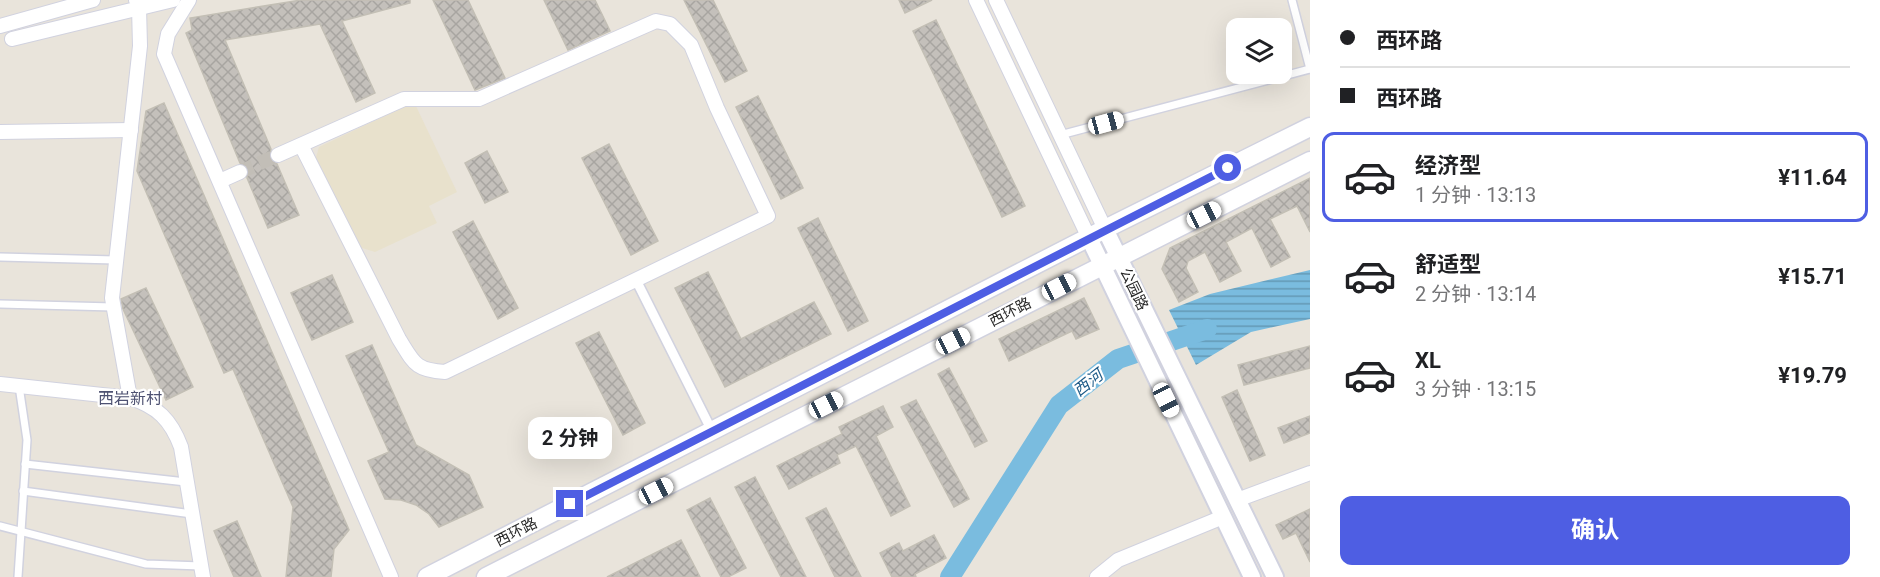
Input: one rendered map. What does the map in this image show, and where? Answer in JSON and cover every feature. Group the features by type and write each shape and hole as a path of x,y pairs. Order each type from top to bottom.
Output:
{"main road":[{"name":"西环路","path":"427,577 1105,229 1310,127"},
{"name":"西环路","path":"486,577 1310,161"}],"street":[{"path":"0,26 93,0"},
{"path":"12,39 138,3 173,0"},
{"path":"189,0 168,34 164,54 391,577"},
{"name":"公园路","path":"976,0 1252,577"},
{"name":"公园路","path":"996,0 1146,316 1275,577"},
{"path":"130,398 113,307 115,260 140,46 138,3"},
{"path":"278,155 404,99 479,99 656,21 670,24 684,34 691,45 717,108 768,216 445,372 425,371 415,365 399,339 301,145"},
{"path":"0,132 130,130"},
{"path":"219,181 240,172"},
{"path":"636,280 712,431"},
{"path":"0,384 130,398 155,409 175,429 181,447 202,572"},
{"path":"1237,500 1310,473"},
{"path":"1097,577 1118,560 1223,517"}],"lane":[{"path":"1060,135 1310,69 1292,0"},
{"path":"0,256 115,260"},
{"path":"0,304 113,307"},
{"path":"18,577 27,440 19,386"},
{"path":"25,464 187,482"},
{"path":"23,491 192,514"},
{"path":"0,526 146,564 202,572"}],"shaded area":[{"path":"414,102 457,192 429,206 437,223 375,252 359,247 315,161 319,147"}],"water":[{"path":"1310,270 1310,319 1251,332 1196,365 1169,310 1210,294"}],"building":[{"path":"301,0 410,0 410,3 342,21 375,93 356,102 320,24 225,40 271,149 270,158 277,164 299,215 268,228 247,178 248,169 240,163 186,33 192,30 190,18"},
{"path":"433,0 468,0 505,78 475,90"},
{"path":"544,0 595,0 610,31 568,50"},
{"path":"684,0 713,0 747,71 725,82"},
{"path":"899,0 932,0 905,13"},
{"path":"936,20 1025,206 1002,217 913,31"},
{"path":"758,96 803,188 781,199 736,107"},
{"path":"164,103 349,530 334,549 331,577 286,577 293,507 233,369 224,373 137,171 146,111"},
{"path":"609,144 658,241 631,255 582,158"},
{"path":"487,151 508,192 485,203 465,163"},
{"path":"1310,178 1310,232 1297,206 1270,219 1290,257 1271,267 1252,228 1226,242 1241,271 1220,282 1205,252 1188,261 1186,268 1198,292 1179,302 1162,269 1170,248"},
{"path":"818,218 868,321 848,331 798,228"},
{"path":"473,221 518,308 498,319 453,232"},
{"path":"708,272 741,339 814,302 831,334 725,387 675,288"},
{"path":"332,275 353,322 312,340 291,293"},
{"path":"146,288 193,387 166,400 123,309 121,299"},
{"path":"1084,298 1099,329 1076,339 1072,331 1009,361 999,339"},
{"path":"599,332 645,423 623,435 576,343"},
{"path":"372,345 416,445 469,475 483,507 439,527 429,514 416,505 401,500 385,499 368,461 389,452 346,356"},
{"path":"1310,346 1310,368 1244,385 1238,365"},
{"path":"949,368 987,441 975,447 938,374"},
{"path":"1237,390 1265,455 1250,461 1222,397"},
{"path":"916,400 969,499 954,507 901,407"},
{"path":"883,406 893,427 876,436 910,506 891,516 856,446 837,455 840,463 789,489 777,466 842,434 839,427"},
{"path":"1310,416 1310,433 1284,443 1278,428"},
{"path":"755,477 806,577 781,577 735,487"},
{"path":"710,498 746,568 728,577 721,577 687,510"},
{"path":"826,508 861,577 835,577 806,518"},
{"path":"1310,509 1310,562 1296,533 1283,539 1276,525"},
{"path":"237,521 261,577 234,577 214,531"},
{"path":"934,535 946,558 915,574 916,577 892,577 880,553 899,543 903,551"},
{"path":"681,540 700,577 607,577"}],"waterway":[{"name":"西河","path":"950,577 1059,405 1118,359 1207,329"}],"tunnel":[{"path":"240,172 278,155"}],"district":[{"name":"西岩新村","path":"130,398"}],"route":[{"path":"570,504 1228,168"}]}
